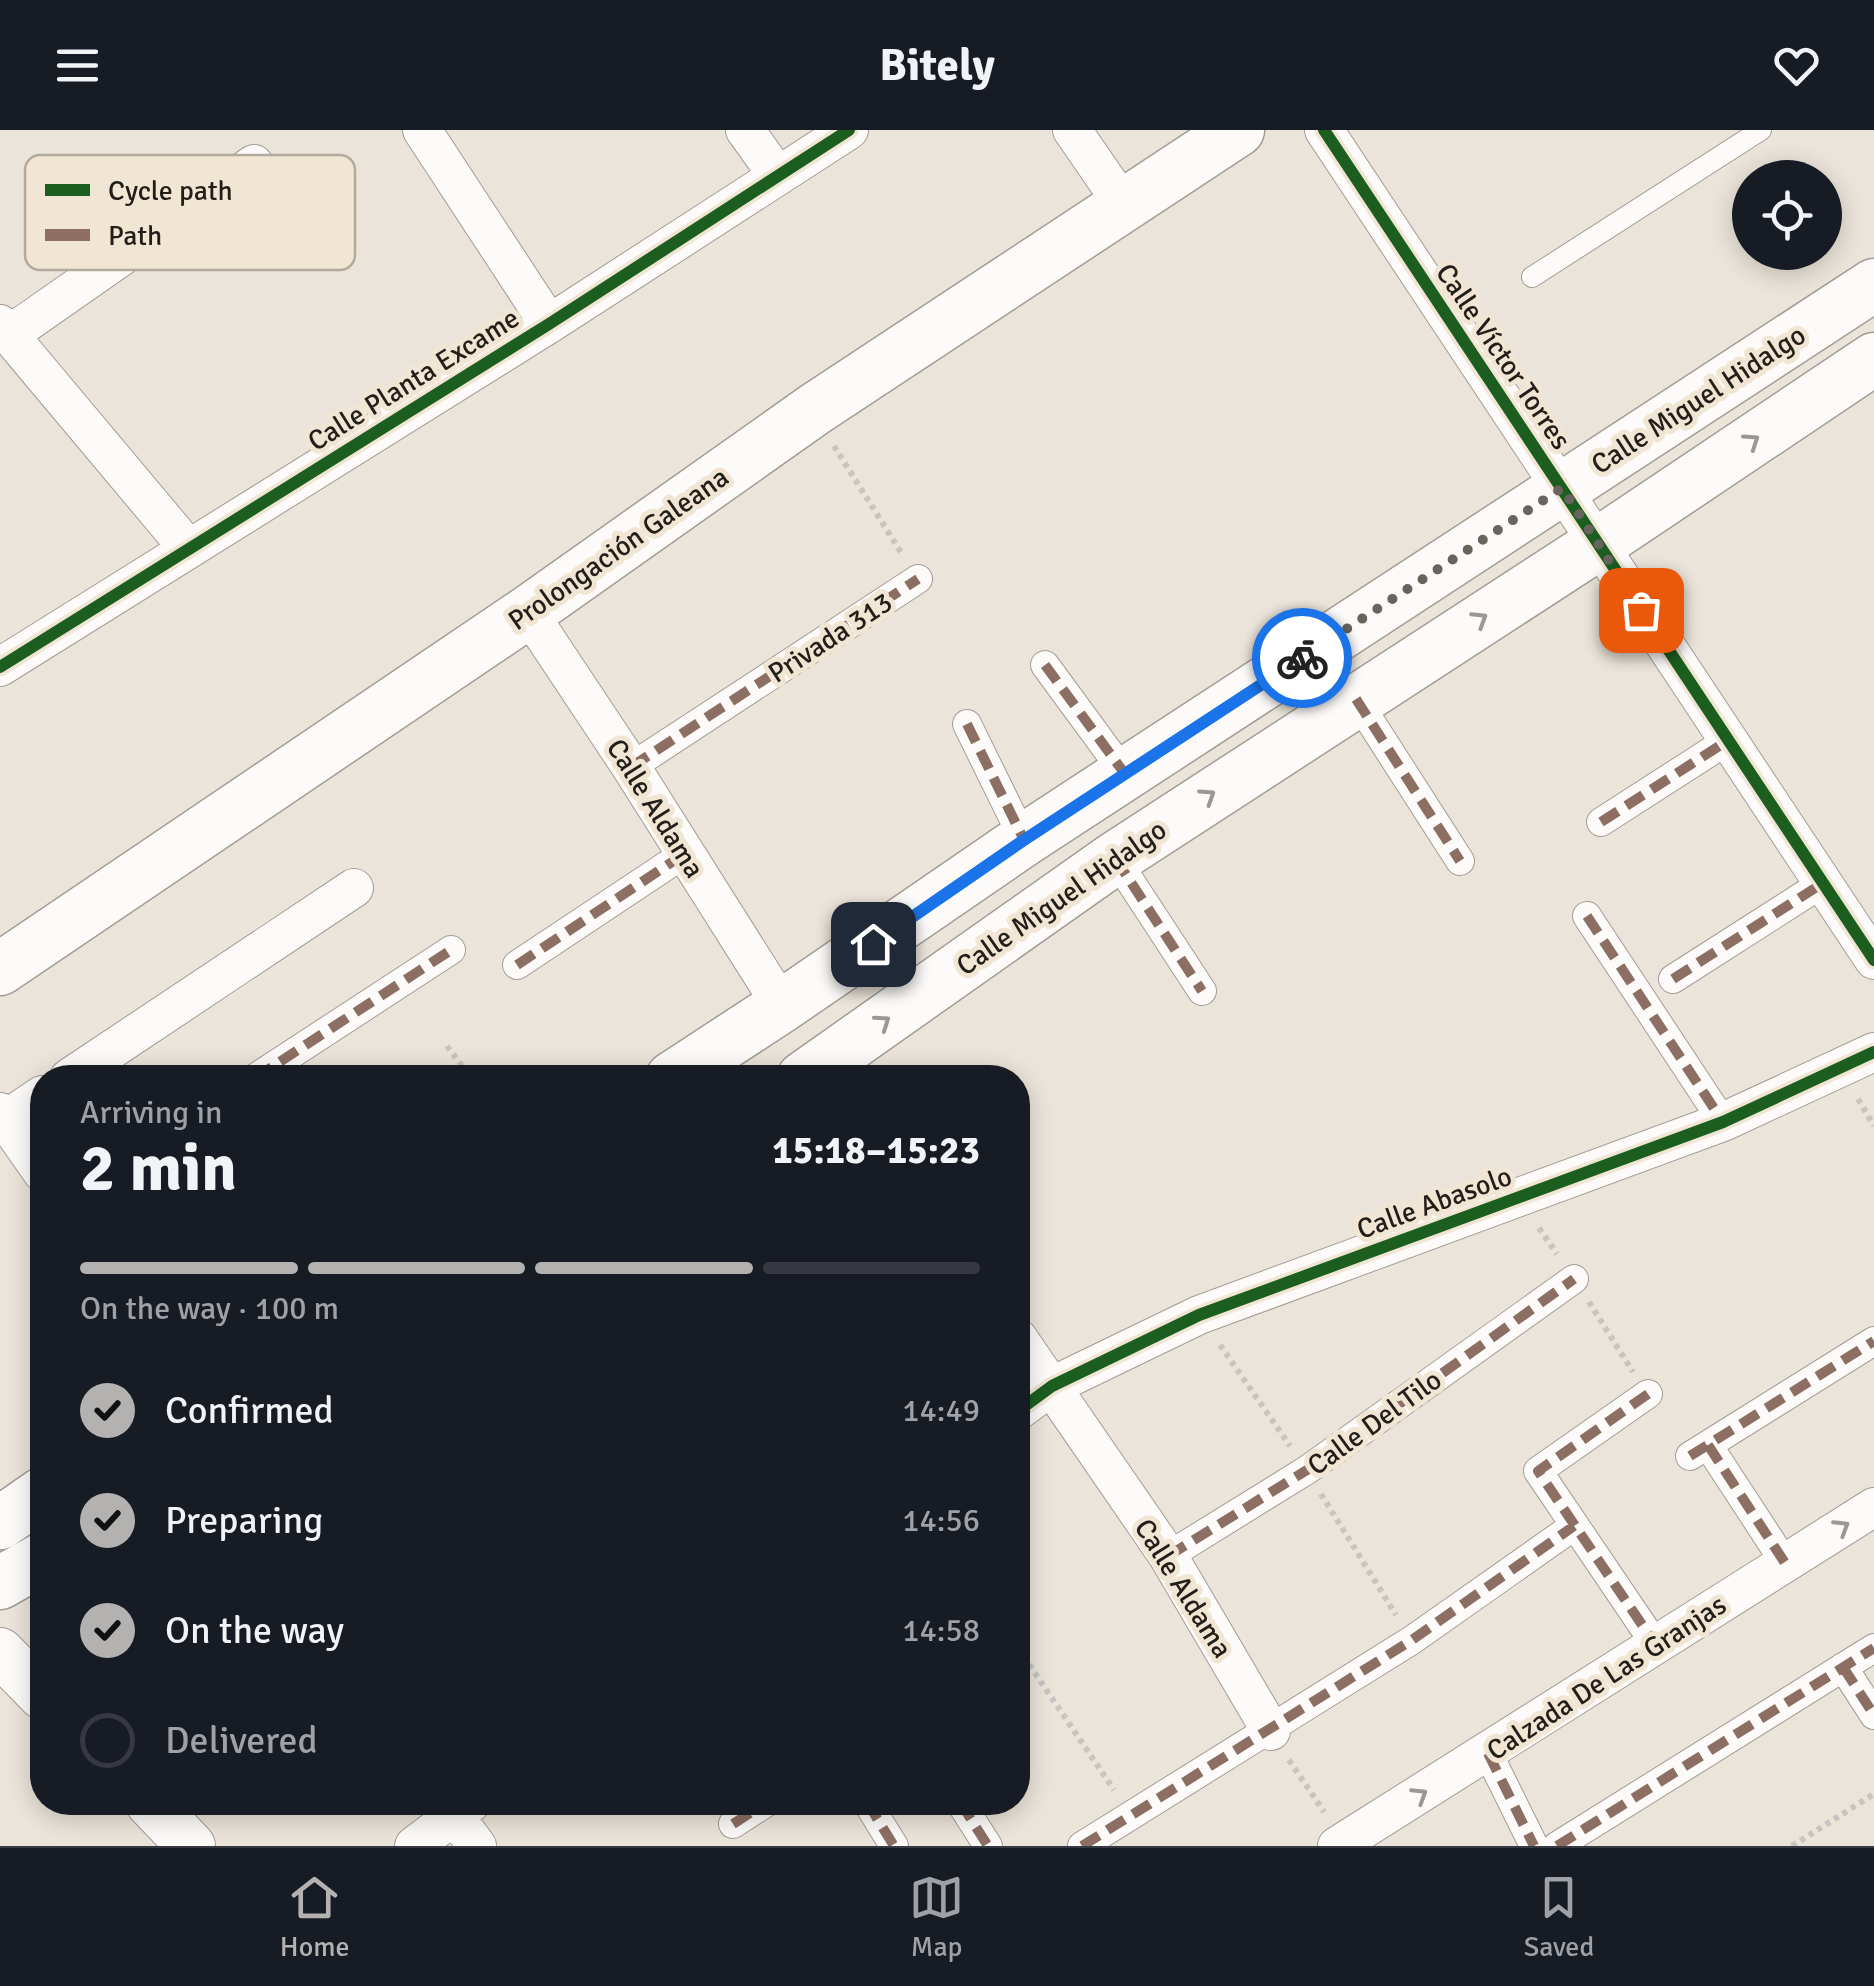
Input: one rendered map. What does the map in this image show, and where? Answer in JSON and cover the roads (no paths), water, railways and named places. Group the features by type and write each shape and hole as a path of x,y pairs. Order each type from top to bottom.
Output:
{"main road":[{"name":"Prolongación Galeana","path":"0,969 528,612 815,409 1238,130"},
{"name":"Calle Miguel Hidalgo","path":"692,1065 1024,840 1874,285"},
{"name":"Calle Miguel Hidalgo","path":"830,1065 1114,858 1598,544 1874,359"},
{"path":"0,1523 30,1502"},
{"path":"0,1583 30,1566"}],"street":[{"path":"422,130 550,324"},
{"path":"745,130 778,176"},
{"name":"Calle Planta Excame","path":"0,667 550,324 849,130"},
{"path":"1072,130 1122,204"},
{"name":"Calle Víctor Torres","path":"1324,130 1874,960"},
{"path":"94,270 5,329 187,548"},
{"name":"Privada 313","path":"632,767 918,579"},
{"name":"Calle Aldama","path":"528,612 632,767 782,1006"},
{"path":"1045,665 1125,774"},
{"path":"1356,699 1460,861"},
{"path":"967,724 1024,840"},
{"path":"1601,822 1727,742"},
{"path":"517,965 684,854"},
{"path":"1114,858 1202,991"},
{"path":"1673,979 1824,883"},
{"path":"88,1065 354,888"},
{"path":"1587,916 1724,1122"},
{"path":"275,1065 451,950"},
{"name":"Calle Abasolo","path":"1030,1402 1052,1386 1199,1315 1724,1122 1874,1052"},
{"path":"30,1101 3,1116 30,1155"},
{"name":"Calle Del Tilo","path":"1168,1556 1307,1470 1574,1278"},
{"path":"1785,1562 1699,1450 1874,1341"},
{"name":"Calle Aldama","path":"1030,1355 1168,1556 1270,1731"},
{"path":"1648,1394 1538,1471 1655,1644"},
{"name":"Calzada De Las Granjas","path":"1340,1844 1874,1507"},
{"path":"1082,1846 1412,1640 1574,1526"},
{"path":"1557,1846 1874,1648"},
{"path":"0,1652 30,1683"},
{"path":"1843,1667 1874,1715"},
{"path":"1488,1753 1534,1846"},
{"path":"161,1815 192,1846"},
{"path":"414,1846 447,1815"},
{"path":"461,1815 478,1846"},
{"path":"734,1824 748,1815"},
{"path":"875,1815 894,1846"},
{"path":"968,1815 988,1846"}],"lane":[{"path":"1532,277 1761,130"}]}
